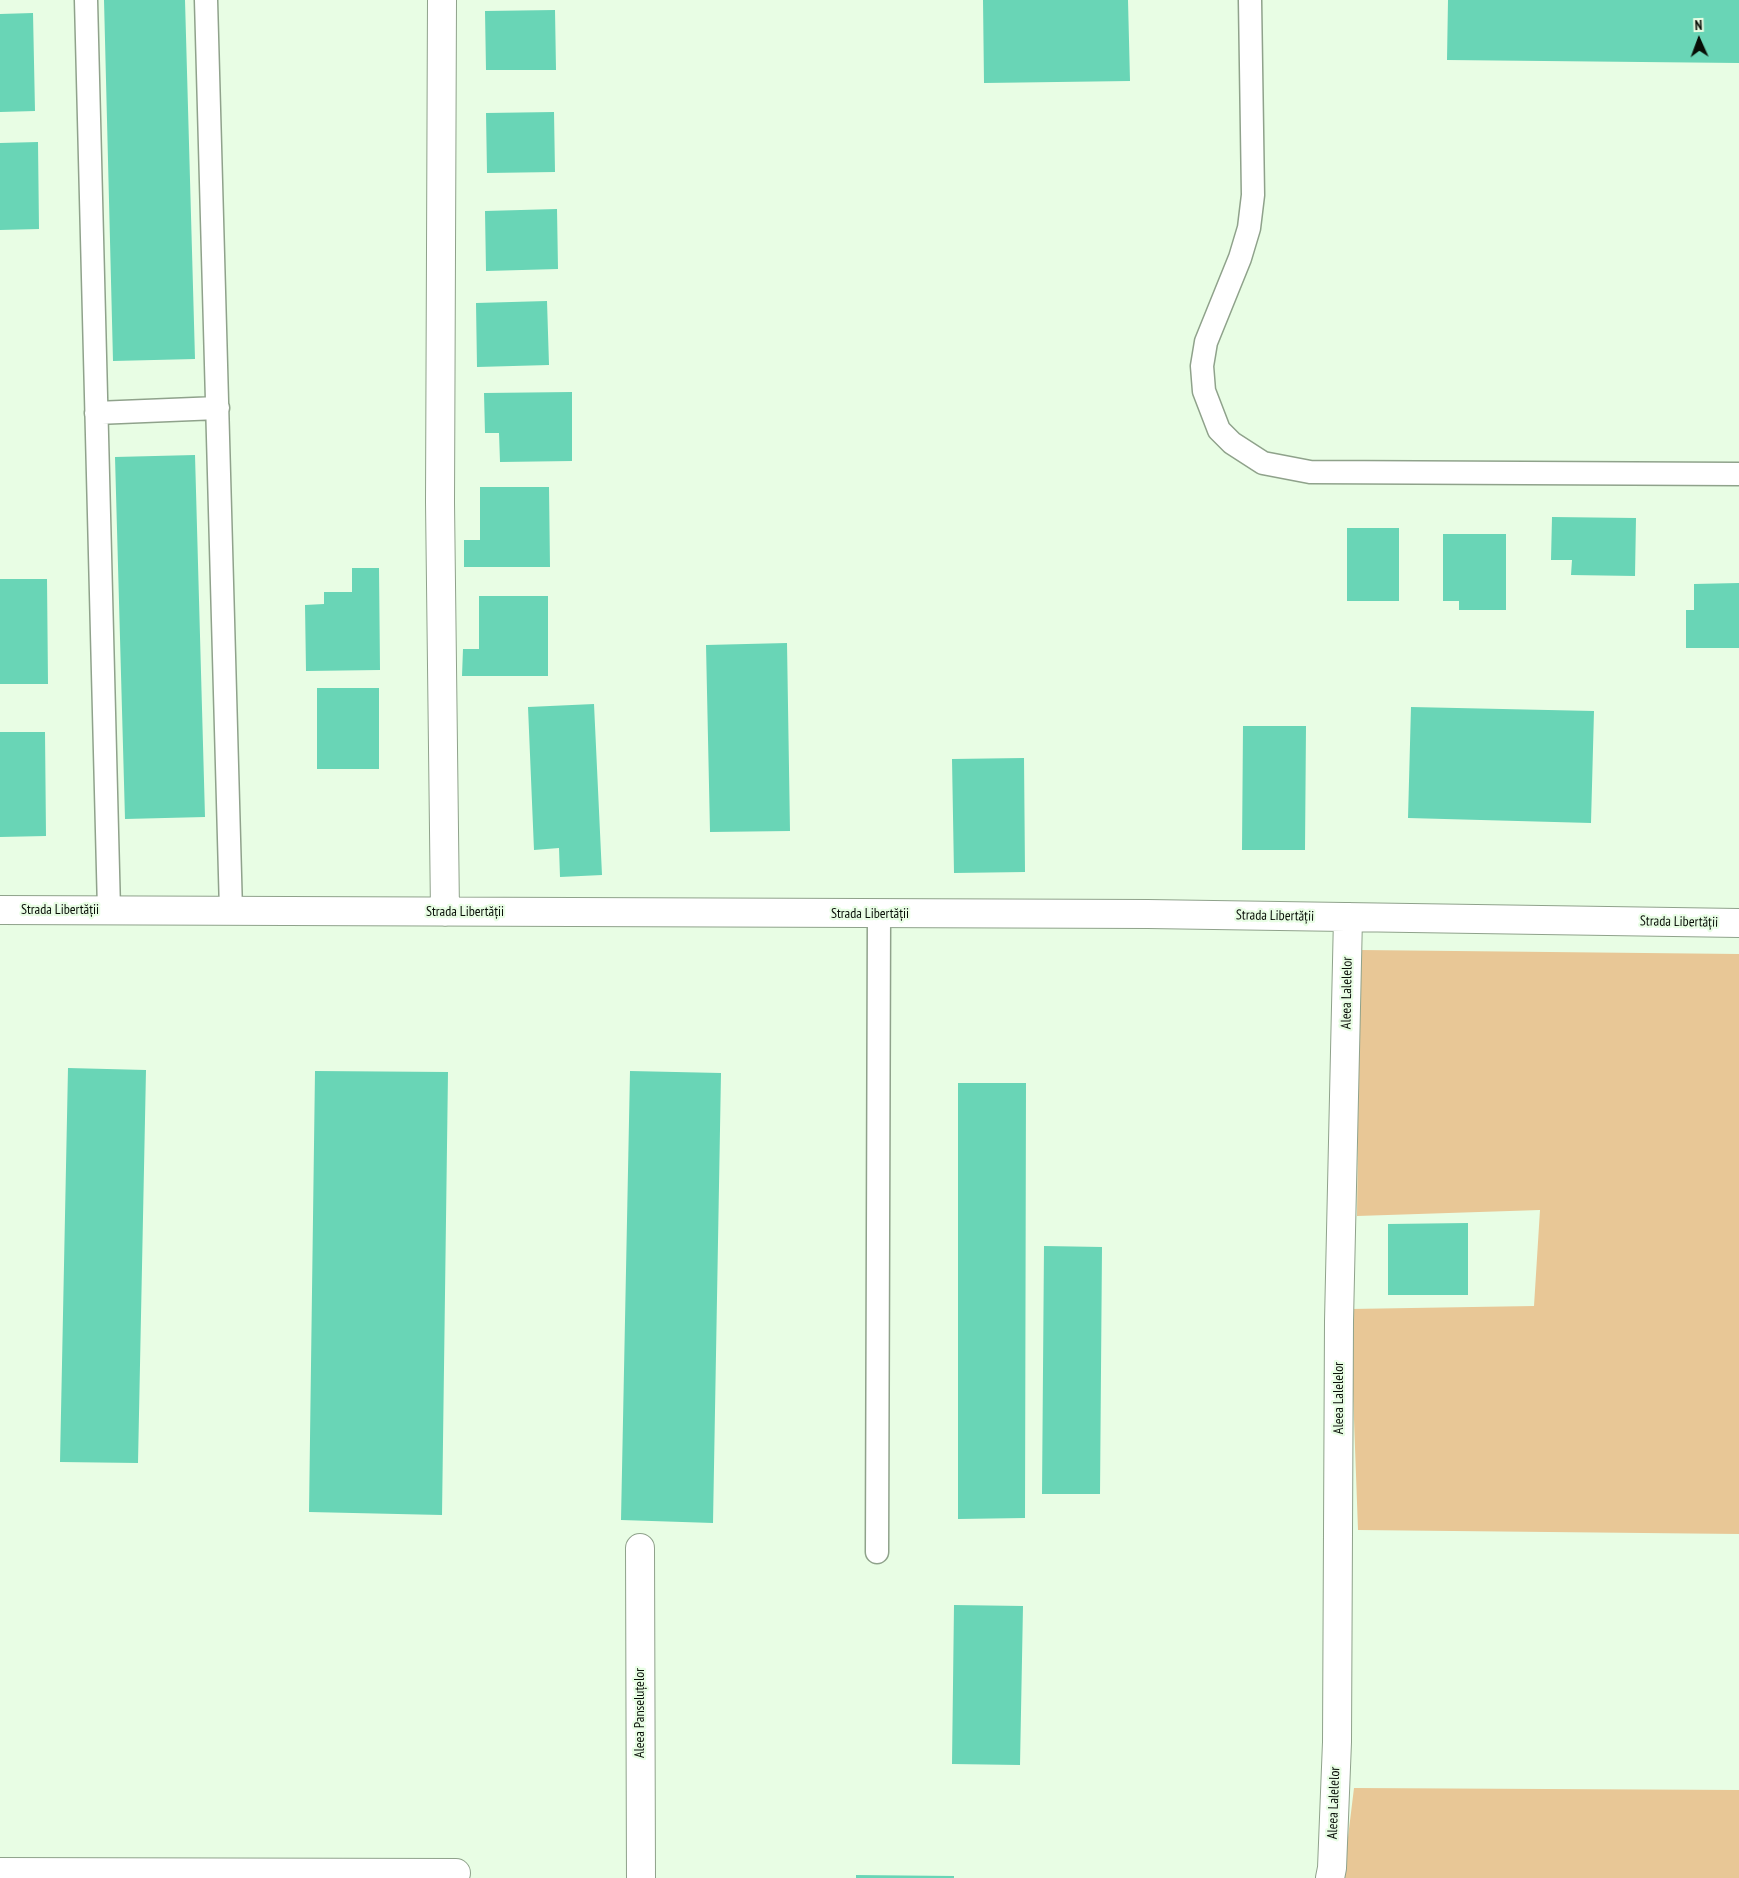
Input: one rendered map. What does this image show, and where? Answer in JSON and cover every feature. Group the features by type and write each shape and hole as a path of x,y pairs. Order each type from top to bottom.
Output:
{"street":[{"path":"442,0 440,502 445,912"},
{"name":"Strada Libertății","path":"0,910 1348,917 1739,923"},
{"name":"Aleea Lalelelor","path":"1330,1878 1337,1742 1339,1321 1348,917"},
{"name":"Aleea Panseluțelor","path":"640,1548 641,1878"},
{"path":"0,1872 456,1873"}],"lane":[{"path":"86,0 109,910"},
{"path":"206,0 231,911"},
{"path":"1250,0 1252,195 1249,228 1240,258 1206,342 1202,366 1204,391 1219,430 1232,443 1263,463 1310,472 1739,474"},
{"path":"96,413 218,408"},
{"path":"878,1552 879,914"}],"shaded area":[{"path":"1360,950 1739,954 1739,1534 1358,1530 1350,1309 1534,1306 1540,1210 1357,1216"},
{"path":"1354,1788 1739,1790 1739,1878 1343,1878"}],"building":[{"path":"104,0 185,0 195,359 113,361"},
{"path":"983,0 1128,0 1130,81 984,83"},
{"path":"1448,0 1739,0 1739,63 1447,60"},
{"path":"555,10 556,70 486,70 485,11"},
{"path":"33,13 35,111 0,112 0,14"},
{"path":"554,112 555,172 487,173 486,113"},
{"path":"38,142 39,229 0,230 0,143"},
{"path":"557,209 558,269 486,271 485,211"},
{"path":"547,301 549,365 477,367 476,303"},
{"path":"572,392 572,461 500,462 499,433 485,433 484,393"},
{"path":"195,455 205,817 125,819 115,457"},
{"path":"480,487 549,487 550,567 464,567 464,540 480,540"},
{"path":"1552,517 1636,518 1635,576 1571,575 1572,560 1551,560"},
{"path":"1347,528 1399,528 1399,601 1347,601"},
{"path":"1443,534 1506,534 1506,610 1459,610 1459,601 1443,601"},
{"path":"352,568 379,568 380,670 306,671 305,605 324,604 324,592 352,592"},
{"path":"0,579 47,579 48,684 0,684"},
{"path":"1739,583 1739,648 1686,648 1686,610 1694,610 1694,584"},
{"path":"479,596 548,596 548,676 462,676 463,649 479,649"},
{"path":"787,643 790,831 710,832 706,645"},
{"path":"317,688 379,688 379,769 317,769"},
{"path":"594,704 602,875 560,877 559,848 534,850 528,707"},
{"path":"1411,707 1594,711 1591,823 1408,818"},
{"path":"1243,726 1306,726 1305,850 1242,850"},
{"path":"0,732 45,732 46,836 0,837"},
{"path":"1024,758 1025,872 954,873 952,759"},
{"path":"68,1068 146,1070 138,1463 60,1462"},
{"path":"315,1071 448,1072 442,1515 309,1512"},
{"path":"630,1071 721,1073 713,1523 621,1520"},
{"path":"958,1083 1026,1083 1025,1518 958,1519"},
{"path":"1468,1223 1468,1295 1388,1295 1388,1224"},
{"path":"1044,1246 1102,1247 1100,1494 1042,1494"},
{"path":"954,1605 1023,1606 1020,1765 952,1764"},
{"path":"856,1875 954,1876 954,1878 856,1878"}]}
